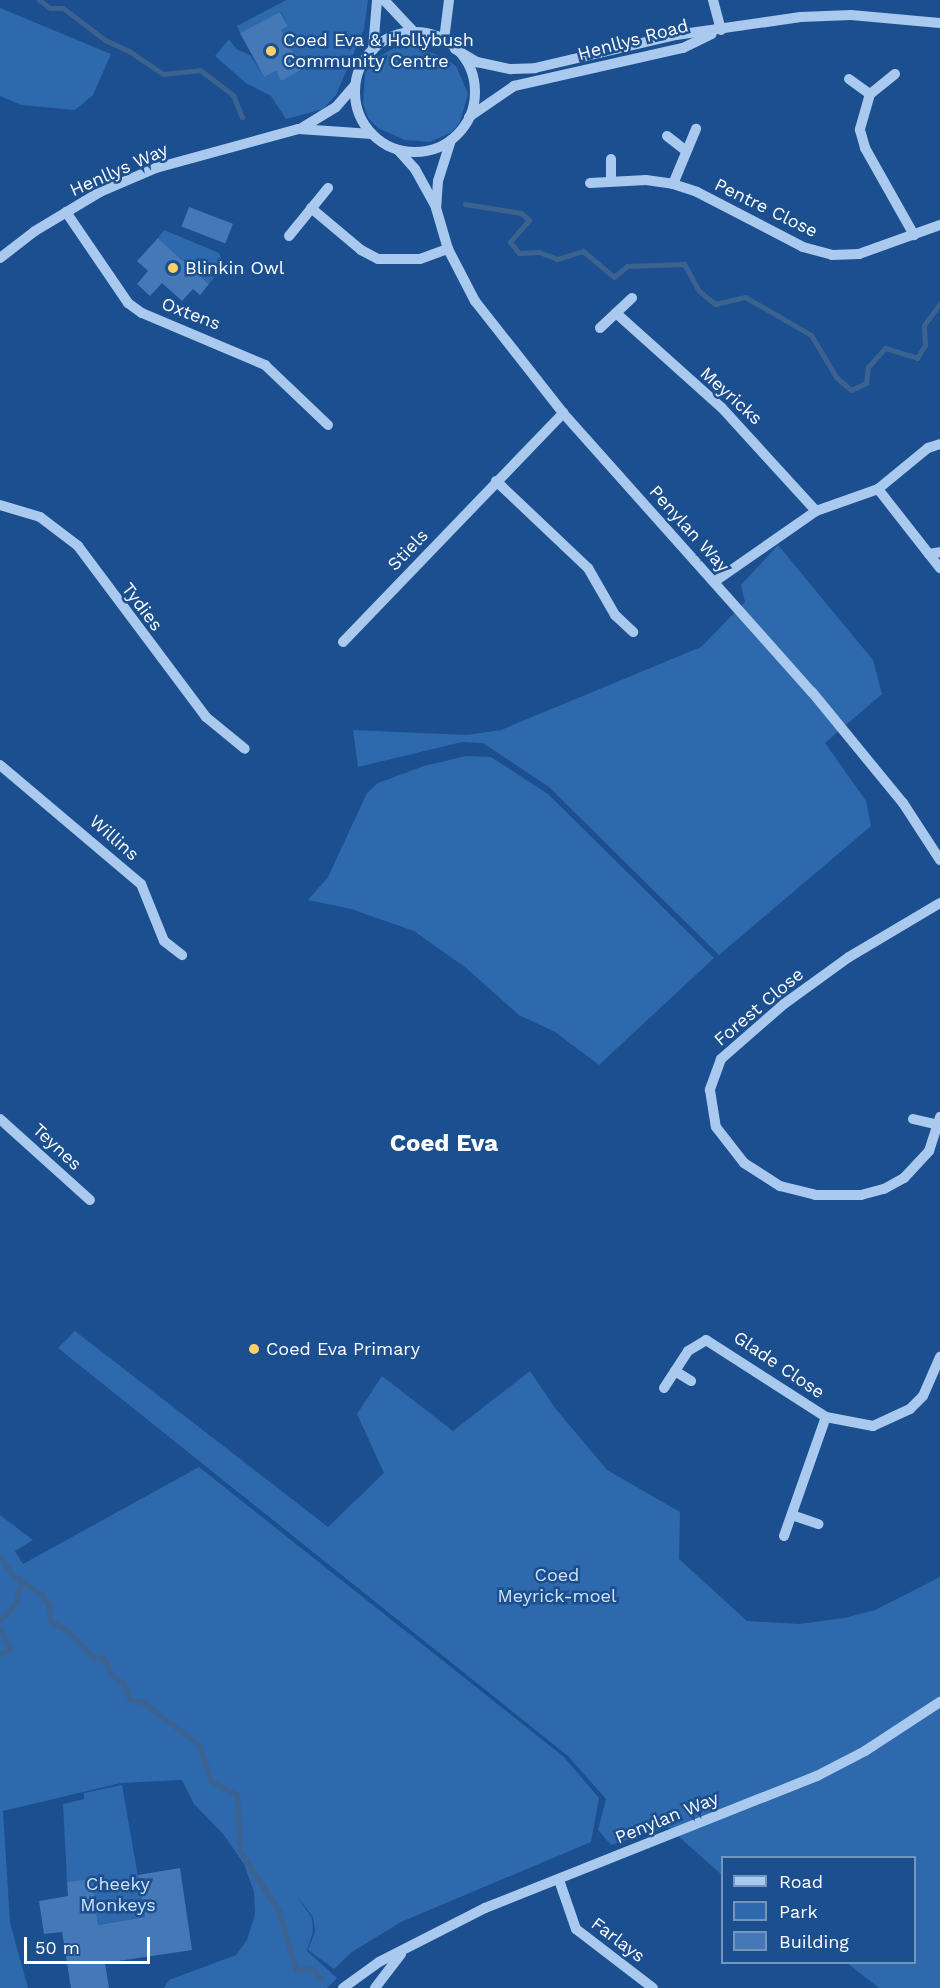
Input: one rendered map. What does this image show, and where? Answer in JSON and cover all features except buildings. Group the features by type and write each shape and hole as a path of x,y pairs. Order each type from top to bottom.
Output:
{"street":[{"path":"373,50 377,0"},
{"path":"384,0 414,32"},
{"path":"444,40 449,0"},
{"path":"713,0 721,30 759,22 841,16 940,23"},
{"name":"Henllys Road","path":"455,49 493,67 527,68 676,34 721,30"},
{"name":"Henllys Road","path":"470,117 514,86 683,48 721,30"},
{"path":"414,32 444,40 465,60 474,88 470,117 451,140 421,152 399,150 372,134 299,129 336,107 355,85 361,66 384,40 414,32"},
{"path":"895,74 870,94 860,130 865,148 914,235"},
{"path":"849,79 870,94"},
{"path":"355,85 358,111 372,134"},
{"name":"Henllys Way","path":"0,258 66,212 156,168 299,129"},
{"path":"673,184 696,129"},
{"path":"667,136 686,151"},
{"name":"Penylan Way","path":"436,208 438,181 451,140"},
{"name":"Penylan Way","path":"399,150 415,169 436,208 448,249 475,301 563,413 714,582 903,803 940,860"},
{"path":"611,159 611,181"},
{"name":"Pentre Close","path":"590,183 611,181 673,184 697,192 803,247 832,255 859,254 940,225"},
{"path":"289,236 327,188"},
{"path":"311,208 361,249 378,259 420,259 448,249"},
{"name":"Oxtens","path":"66,212 128,303 142,313 220,343 265,365 328,425"},
{"path":"600,328 632,298"},
{"name":"Meyricks","path":"616,313 722,408 816,511"},
{"name":"Stiels","path":"343,642 563,413"},
{"path":"714,582 816,511 878,489 928,448 940,444"},
{"path":"496,482 588,568 615,615 633,632"},
{"path":"878,489 934,553 940,568"},
{"name":"Tydies","path":"0,505 40,517 78,546 201,710 244,749"},
{"name":"Willins","path":"0,765 141,884 164,941 182,955"},
{"name":"Forest Close","path":"939,1121 934,1140 919,1165 884,1189 837,1197 815,1196 780,1186 744,1163 716,1126 710,1089 722,1059 784,1004 849,957 940,903"},
{"name":"Teynes","path":"0,1119 90,1200"},
{"path":"913,1119 939,1121"},
{"name":"Glade Close","path":"664,1388 688,1351 706,1340 826,1417 873,1426 892,1420 923,1395 940,1357"},
{"path":"675,1371 691,1381"},
{"name":"Glade Close","path":"784,1536 826,1417"},
{"path":"792,1515 818,1524"},
{"name":"Penylan Way","path":"343,1988 379,1962 401,1954 468,1916 817,1776 865,1751 940,1702"},
{"name":"Farlays","path":"559,1880 576,1929 653,1988"},
{"name":"Penylan Way","path":"375,1988 401,1954"}],"green space":[{"path":"286,0 368,0 364,29 336,95 323,109 286,119 271,96 246,83 215,56 229,39 236,49 250,55 264,77 276,71 281,81 281,30 288,26 281,12 240,33 237,26"},
{"path":"0,8 111,54 93,95 75,110 21,105 0,96"},
{"path":"411,46 441,56 456,66 468,94 460,122 452,132 430,142 405,140 378,128 368,118 363,103 365,74 373,60 394,48"},
{"path":"164,230 219,253 224,265 209,284 197,273 192,279 185,262 158,238"},
{"path":"778,545 873,660 882,694 825,743 866,801 871,826 719,955 549,787 483,743 462,742 358,767 353,730 467,735 501,730 701,647 745,602 741,585"},
{"path":"466,756 491,757 548,794 714,958 599,1065 555,1032 519,1015 466,968 414,931 351,909 308,900 328,877 367,793 378,783 424,766"},
{"name":"Coed Meyrick-moel","path":"75,1331 328,1527 384,1473 357,1414 382,1376 453,1431 530,1371 555,1408 607,1470 680,1512 679,1559 747,1621 799,1624 844,1618 875,1610 940,1577 940,1988 879,1988 848,1964 916,1964 916,1856 721,1856 721,1874 668,1827 611,1845 598,1830 606,1799 568,1756 58,1348"},
{"path":"199,1467 564,1757 599,1798 591,1842 401,1922 352,1952 334,1969 308,1950 315,1931 313,1917 296,1895 312,1918 313,1931 307,1951 337,1978 327,1988 164,1988 169,1980 236,1955 247,1940 255,1914 254,1892 244,1864 224,1835 194,1804 182,1780 121,1783 3,1811 10,1923 28,1988 0,1988 0,1515 33,1540 15,1551 23,1564"},
{"name":"Cheeky Monkeys","path":"122,1785 145,1917 98,1925 92,1880 67,1882 63,1804 84,1799 84,1793"}],"waterway":[{"path":"39,0 50,8 63,8 105,40 129,51 163,74 200,70 233,95 242,117"},
{"path":"465,204 521,213 529,220 510,242 519,253 539,252 557,259 583,251 614,277 627,266 684,264 699,291 715,304 745,297 811,335 836,377 851,390 866,383 868,367 885,348 917,358 925,345 924,325 940,304"},
{"path":"0,1557 12,1574 43,1596 49,1605 50,1621 67,1630 93,1657 104,1658 111,1675 124,1683 130,1700 143,1702 199,1745 211,1781 237,1795 240,1851 279,1911 296,1970 312,1968 321,1979"},
{"path":"0,1621 16,1602 21,1580"},
{"path":"0,1629 10,1649 0,1654"}],"place":[{"name":"Coed Eva & Hollybush Community Centre","path":"271,51"},
{"name":"Blinkin Owl","path":"173,268"},
{"name":"Coed Eva Primary","path":"254,1349"}],"district":[{"name":"Coed Eva","path":"444,1144"}]}
